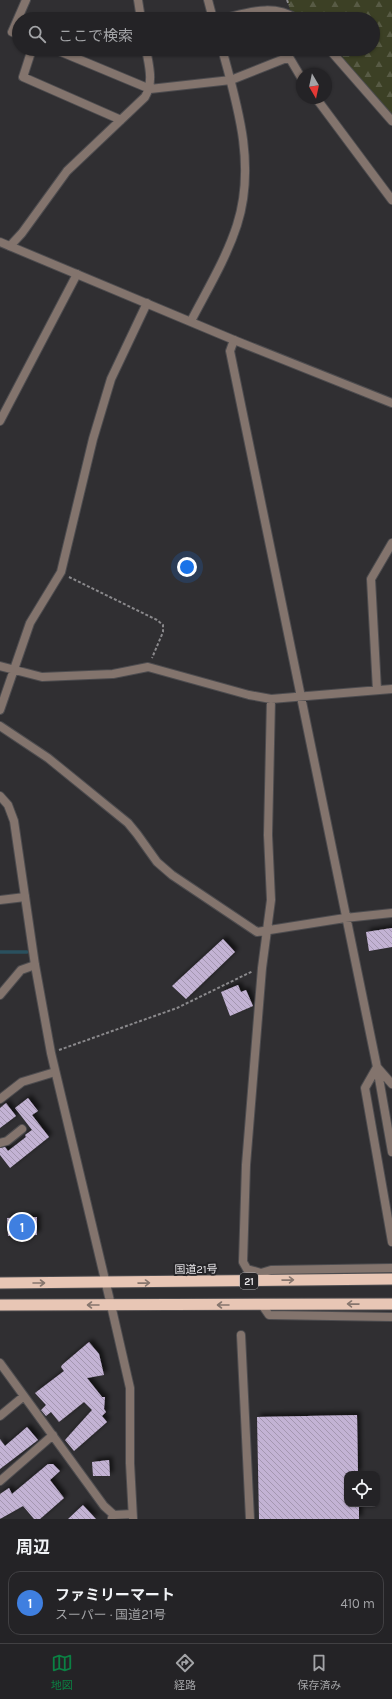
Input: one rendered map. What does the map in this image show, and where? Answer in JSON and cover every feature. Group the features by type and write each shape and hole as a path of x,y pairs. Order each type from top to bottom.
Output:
{"highway":[{"name":"国道21号","path":"0,1284 105,1283 260,1277 392,1279"},
{"name":"21","path":"0,1305 392,1304"}],"street":[{"path":"21,12 26,0"},
{"path":"138,0 140,12"},
{"path":"208,0 212,12"},
{"path":"250,12 272,9 283,12"},
{"path":"30,56 23,77 121,120"},
{"path":"71,56 150,89 231,80 290,57 296,68"},
{"path":"10,246 22,233 67,172 145,97 150,89 151,75 147,56"},
{"path":"191,321 223,260 237,225 244,197 246,160 243,130 224,56"},
{"path":"335,56 392,121"},
{"path":"320,104 392,200"},
{"path":"0,242 234,340 392,403"},
{"path":"0,421 77,274"},
{"path":"0,710 7,694 30,623 61,572 93,439 111,379 147,303"},
{"path":"234,340 230,351 345,918 377,1066 392,1152"},
{"path":"377,690 371,579 392,544"},
{"path":"0,666 42,677 113,674 148,667 249,695 272,699 392,689"},
{"path":"272,699 268,835 271,900 262,968 246,1165 243,1262 247,1269 260,1277 271,1270 392,1268"},
{"path":"0,726 48,758 128,823 157,862 172,875 257,932 345,918 392,913"},
{"path":"0,796 8,806 14,821 35,965 51,1053 130,1388 132,1516 113,1517 0,1363"},
{"path":"0,900 25,897"},
{"path":"0,995 21,970 35,965"},
{"path":"377,1066 392,1084"},
{"path":"377,1066 365,1088 392,1242"},
{"path":"0,1099 22,1082 55,1072"},
{"path":"0,1143 7,1141 22,1129"},
{"path":"262,1305 269,1315 392,1317"},
{"path":"241,1335 250,1519"},
{"path":"0,1416 24,1396"},
{"path":"0,1481 53,1435"}],"path":[{"path":"61,572 157,620 163,625 163,632 148,667"},
{"path":"51,1053 177,1008 262,968"}],"green space":[{"path":"287,0 392,0 392,122 330,56 380,56 380,12 291,12"}],"building":[{"path":"392,928 392,947 369,951 366,932"},
{"path":"223,939 235,952 186,999 172,986"},
{"path":"238,985 241,992 246,990 253,1006 230,1016 221,992"},
{"path":"28,1098 38,1111 32,1115 49,1137 10,1168 0,1155 0,1148 5,1147 8,1151 26,1137 25,1135 32,1130 15,1108"},
{"path":"6,1103 16,1116 0,1128 0,1108"},
{"path":"37,1217 37,1235 8,1236 7,1218"},
{"path":"89,1342 99,1354 104,1375 87,1378 102,1397 105,1397 104,1409 106,1412 102,1416 107,1422 74,1451 65,1440 92,1410 84,1402 59,1422 51,1412 46,1416 41,1410 46,1405 35,1393 64,1371 61,1367 62,1365"},
{"path":"357,1415 358,1471 344,1471 344,1507 359,1507 359,1519 259,1519 257,1417"},
{"path":"27,1427 38,1440 0,1469 0,1439 5,1446"},
{"path":"109,1460 110,1476 93,1476 92,1462"},
{"path":"48,1464 53,1464 60,1471 50,1480 64,1498 40,1519 34,1519 23,1506 0,1519 0,1494 9,1488 12,1494"},
{"path":"83,1505 96,1519 68,1519"}],"waterway":[{"path":"0,952 27,952"}],"place":[{"name":"ファミリーマート","path":"22,1227"}]}
